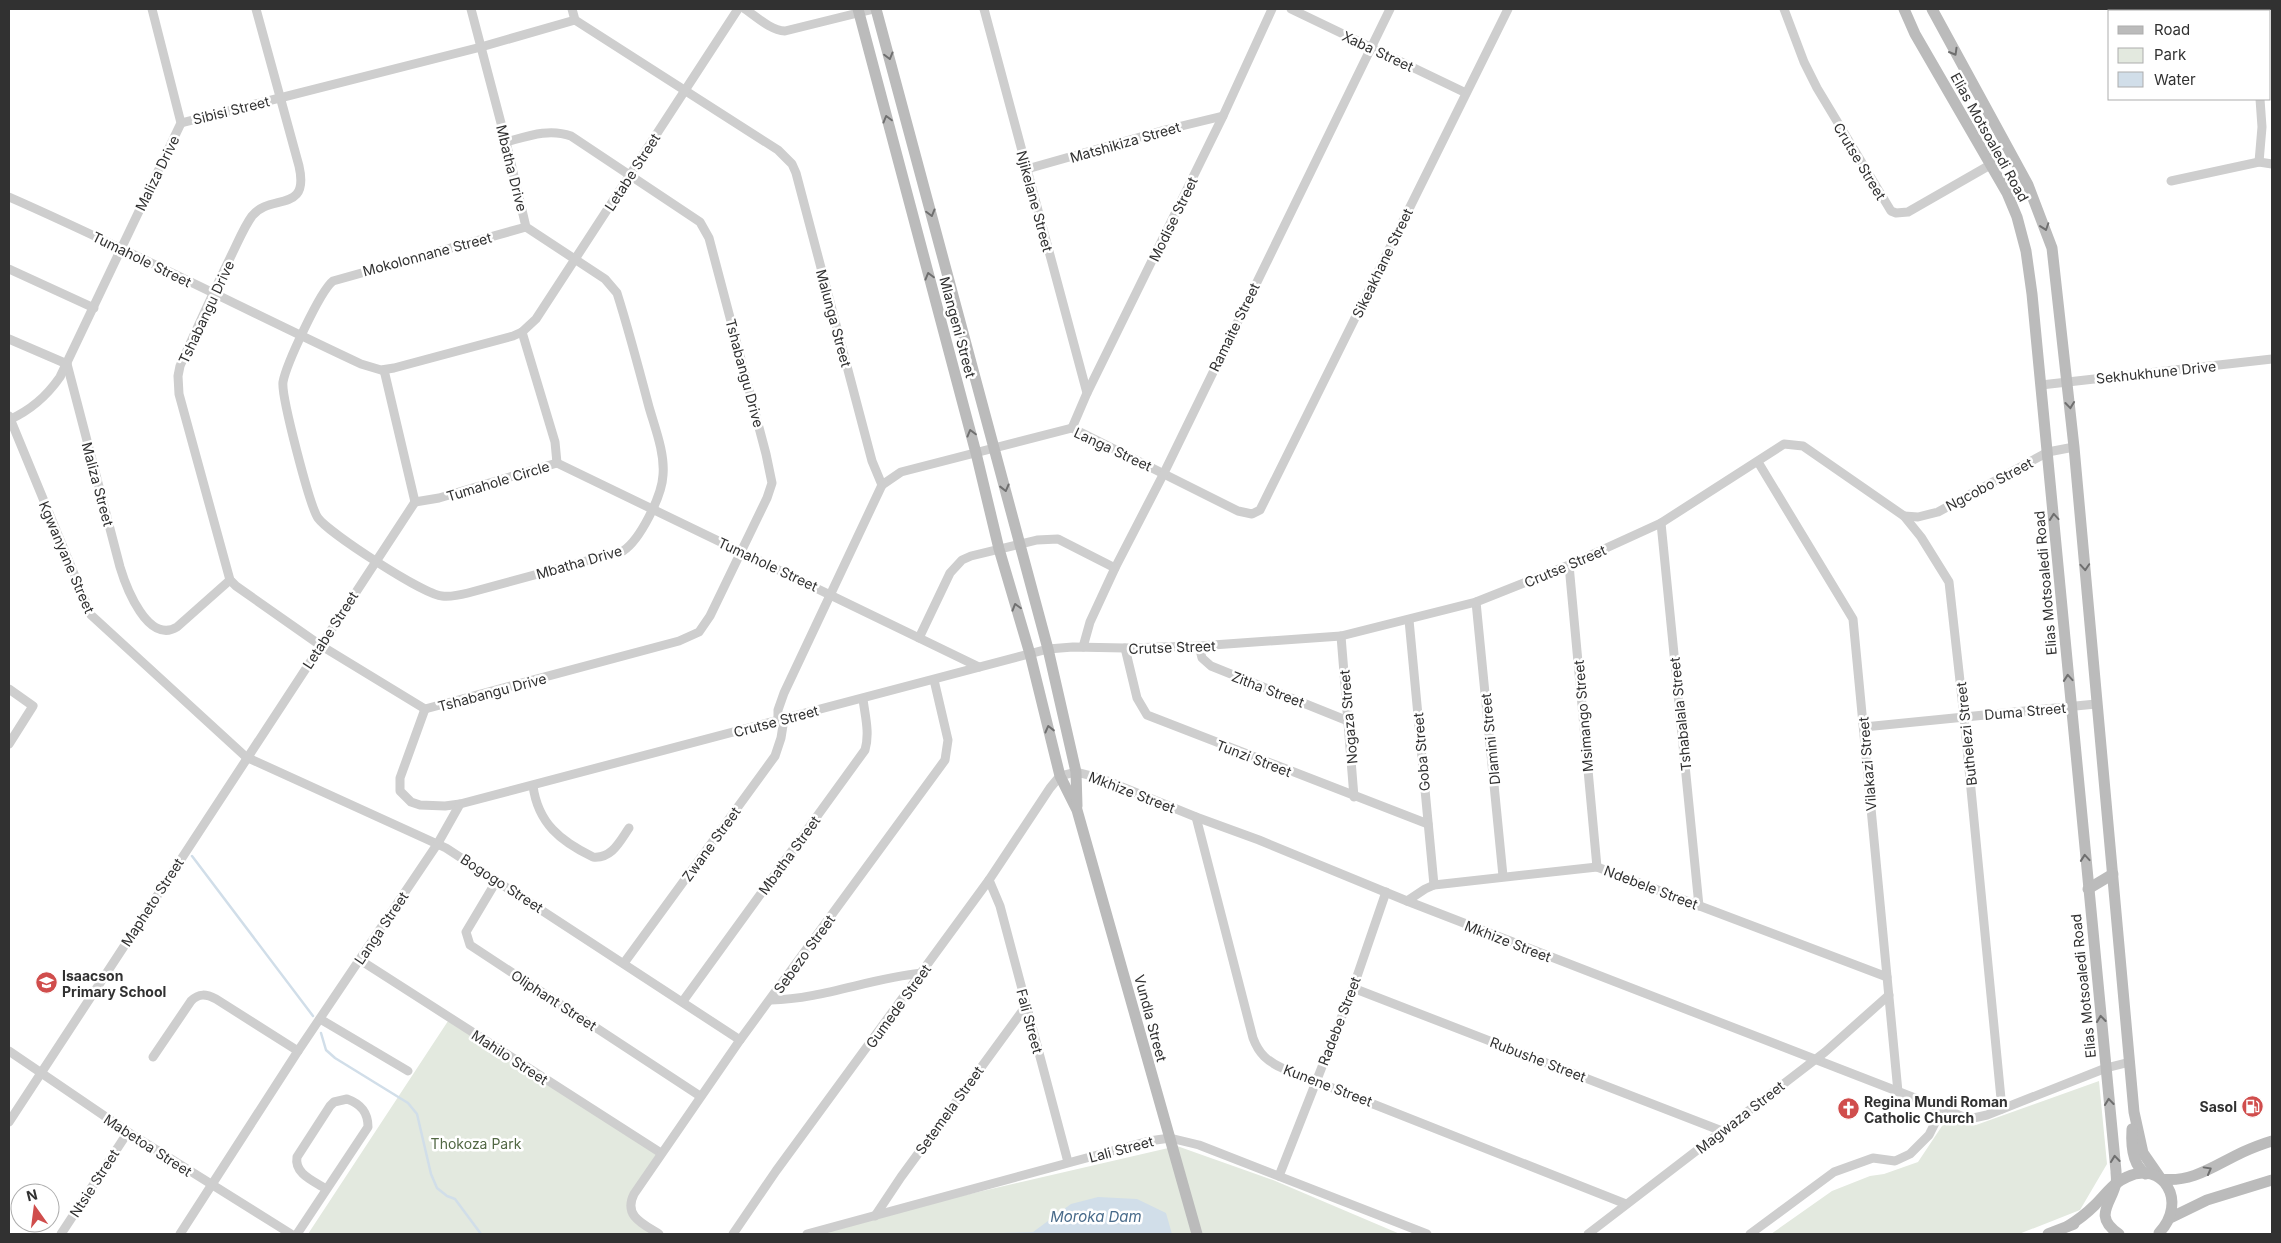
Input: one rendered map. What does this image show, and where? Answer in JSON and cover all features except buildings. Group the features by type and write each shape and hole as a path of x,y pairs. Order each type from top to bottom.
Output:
{"main road":[{"name":"Mlangeni Street","path":"875,9 1048,650"},
{"name":"Elias Motsoaledi Road","path":"1904,9 1915,34 2007,194 2026,250 2048,452 2116,1183"},
{"name":"Elias Motsoaledi Road","path":"1932,9 2011,153 2039,210 2052,248 2068,382 2134,1112 2143,1153 2172,1195 2173,1206 2170,1218"},
{"name":"Mlangeni Street","path":"858,11 1000,549 1030,654"},
{"name":"Vundla Street","path":"1048,650 1076,772 1077,810"},
{"name":"Vundla Street","path":"1030,654 1060,776 1077,810 1197,1234"},
{"path":"2088,889 2113,874"},
{"name":"Elias Motsoaledi Road","path":"2134,1112 2132,1147 2139,1169 2146,1174"},
{"path":"2068,1226 2088,1212 2116,1183 2131,1175 2146,1174 2172,1180 2195,1176 2272,1140"},
{"path":"2158,1234 2170,1218 2192,1207 2272,1180"},
{"path":"2048,1234 2087,1219 2105,1206 2116,1183"},
{"path":"2158,1234 2218,1197"},
{"path":"2105,1206 2110,1227 2119,1234"}],"street":[{"name":"Maliza Drive","path":"121,248 181,123 152,9"},
{"name":"Tshabangu Drive","path":"256,9 301,172 299,192 292,198 264,208 251,218 212,294 180,366 177,385 230,580 320,645 425,710 691,637 699,632 707,620 767,498 772,483 771,471 708,238 700,222 694,216 583,143 559,132 537,134 506,142"},
{"name":"Mbatha Drive","path":"330,284 302,336 286,374 283,390 310,501 319,520 375,562 432,594 442,596 468,593 623,551 631,546 651,509 662,484 664,474 662,459 621,304 613,285 576,258 526,227 471,9"},
{"path":"481,47 575,20 572,9"},
{"name":"Letabe Street","path":"522,332 536,319 738,9"},
{"path":"745,9 778,30 795,29 858,11 875,9"},
{"name":"Njikelane Street","path":"984,9 1087,393"},
{"name":"Modise Street","path":"1072,428 1087,393 1223,116 1272,9"},
{"name":"Xaba Street","path":"1290,9 1466,93"},
{"name":"Ramaite Street","path":"1083,647 1090,622 1115,568 1164,474 1390,9"},
{"name":"Sikeakhane Street","path":"1252,514 1260,510 1264,504 1508,9"},
{"name":"Crutse Street","path":"1784,9 1804,62 1817,88 1892,211 1896,213 1908,212 1990,165"},
{"name":"Malunga Street","path":"575,20 778,150 792,164 872,461 882,485"},
{"name":"Sibisi Street","path":"181,123 481,47"},
{"path":"2259,162 2262,128 2260,100"},
{"name":"Matshikiza Street","path":"1027,169 1164,130 1223,116"},
{"path":"2171,181 2259,162 2272,164"},
{"name":"Tumahole Street","path":"9,197 121,248 212,294 368,367 384,370"},
{"name":"Mokolonnane Street","path":"330,284 339,278 526,227"},
{"path":"9,418 34,406 45,397 67,364 121,248"},
{"path":"9,269 94,308"},
{"path":"414,502 384,370 503,339 522,332"},
{"name":"Tumahole Circle","path":"414,502 439,498 557,463 555,442 522,332"},
{"path":"9,339 67,364"},
{"name":"Sekhukhune Drive","path":"2041,385 2272,359"},
{"name":"Maliza Street","path":"67,364 122,573 131,596 142,613 154,627 164,632 169,631 177,627 230,580"},
{"name":"Kgwanyane Street","path":"9,418 91,615 246,757"},
{"name":"Langa Street","path":"882,485 901,472 1072,428 1238,511 1252,514"},
{"name":"Crutse Street","path":"425,710 400,778 400,791 411,802 420,805 445,806 533,786 1048,650 1083,647 1199,646 1341,636 1476,602 1569,565 1661,523 1784,444"},
{"name":"Buthelezi Street","path":"1784,444 1803,446 1904,516 1921,536 1948,582 1964,716 2002,1109"},
{"name":"Ngcobo Street","path":"1904,516 1918,517 1938,512 2048,452 2074,447"},
{"name":"Vilakazi Street","path":"1758,462 1853,619 1898,1092"},
{"name":"Tumahole Street","path":"557,463 979,667"},
{"path":"781,719 778,710 784,693 882,485"},
{"name":"Letabe Street","path":"246,757 414,502"},
{"name":"Tshabalala Street","path":"1661,523 1698,906"},
{"path":"919,638 955,565 971,556 1048,538 1058,539 1115,568"},
{"name":"Msimango Street","path":"1569,565 1597,867"},
{"name":"Dlamini Street","path":"1476,602 1503,876"},
{"name":"Goba Street","path":"1409,620 1434,885"},
{"name":"Nogaza Street","path":"1341,636 1354,797"},
{"name":"Zitha Street","path":"1199,646 1202,658 1211,666 1348,721"},
{"name":"Tunzi Street","path":"1125,648 1137,698 1146,715 1428,824"},
{"name":"Sebezo Street","path":"659,1234 635,1218 630,1210 631,1199 740,1040 945,760 948,740 934,680"},
{"path":"9,689 33,706 9,744"},
{"name":"Mbatha Street","path":"683,1002 865,750 868,729 863,699"},
{"name":"Duma Street","path":"1864,727 2096,704"},
{"name":"Zwane Street","path":"624,962 769,765 778,748 781,719"},
{"name":"Bogogo Street","path":"246,757 438,843 624,962 740,1040"},
{"name":"Mapheto Street","path":"9,1122 246,757"},
{"path":"1060,776 1076,772"},
{"name":"Mkhize Street","path":"1076,772 1100,778 1196,818 1259,840 1407,901 1969,1119 1981,1117 2106,1068 2130,1062"},
{"name":"Gumede Street","path":"733,1234 776,1171 989,880 1044,796 1060,776"},
{"path":"533,786 535,799 546,824 553,831 593,857 600,858 610,853 629,828"},
{"name":"Langa Street","path":"180,1234 298,1051 438,843 460,804"},
{"name":"Kunene Street","path":"1196,818 1257,1049 1271,1063 1626,1204"},
{"name":"Ndebele Street","path":"1407,901 1425,888 1434,885 1597,867 1887,977"},
{"name":"Oliphant Street","path":"496,880 466,932 470,945 700,1096"},
{"name":"Fali Street","path":"989,880 1000,906 1068,1162"},
{"name":"Radebe Street","path":"1278,1176 1352,988 1386,892"},
{"name":"Mahilo Street","path":"360,960 661,1153"},
{"path":"770,1000 807,996 922,973"},
{"name":"Rubushe Street","path":"1352,988 1722,1131"},
{"path":"152,1057 191,1001 204,995 216,999 298,1051"},
{"name":"Magwaza Street","path":"1588,1234 1815,1059 1889,995"},
{"name":"Setemela Street","path":"875,1216 906,1169 1026,1006"},
{"path":"320,1020 408,1071"},
{"name":"Mabetoa Street","path":"9,1051 128,1132 291,1234"},
{"path":"298,1234 368,1127 365,1111 347,1099 334,1102 330,1106 297,1157 296,1165 299,1171 326,1189"},
{"path":"1750,1234 1834,1172 1873,1158 1895,1161 1903,1159 1922,1145 1942,1109"},
{"name":"Ntsie Street","path":"61,1234 128,1132"},
{"name":"Lali Street","path":"807,1234 1068,1162 1149,1141 1170,1138 1199,1145 1427,1234"}],"green space":[{"name":"Thokoza Park","path":"450,1018 657,1153 630,1211 656,1234 308,1234"},
{"path":"2099,1081 2107,1164 2080,1210 2019,1234 1771,1234 1832,1191 1870,1176 1884,1174 1918,1162 1948,1117 1976,1125"},
{"path":"1177,1146 1273,1180 1400,1234 809,1234 875,1216"}],"water":[{"name":"Moroka Dam","path":"1098,1197 1137,1199 1166,1213 1172,1234 958,1234 1033,1232 1071,1204"}],"waterway":[{"path":"192,856 313,1016"},
{"path":"321,1033 326,1050 335,1058 408,1103 417,1114 431,1174 437,1188 447,1196 455,1199 481,1234"}],"place":[{"name":"Isaacson Primary School","path":"46,983"},
{"name":"Sasol","path":"2253,1106"},
{"name":"Regina Mundi Roman Catholic Church","path":"1848,1109"}]}
